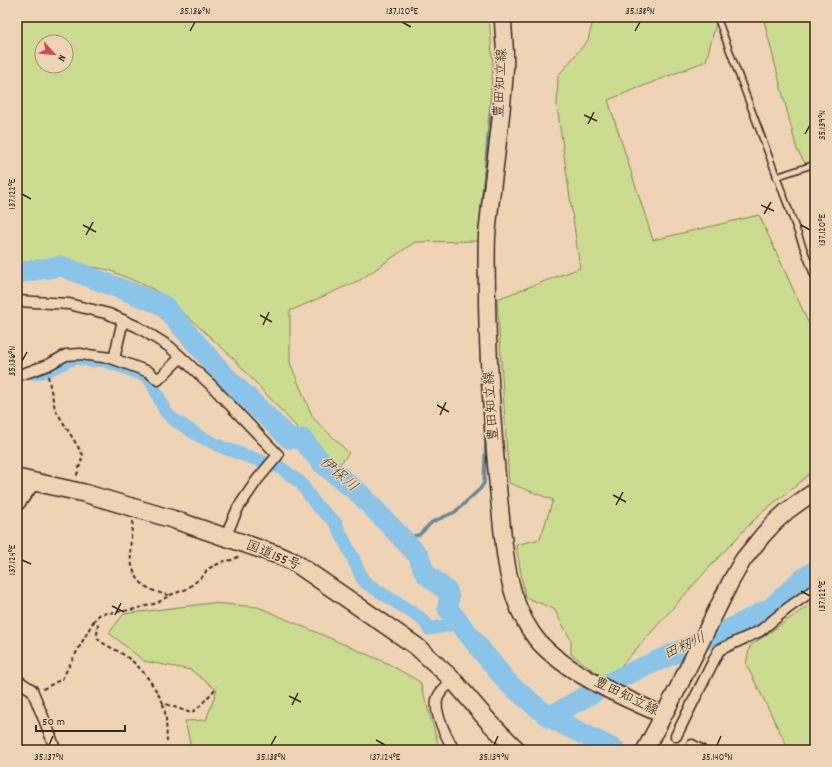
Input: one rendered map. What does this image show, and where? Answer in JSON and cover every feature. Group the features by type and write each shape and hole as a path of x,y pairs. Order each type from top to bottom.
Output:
{"highway":[{"name":"国道155号","path":"24,480 73,490 136,508 225,537 294,562 385,623 416,646 453,680 489,722 517,750"}],"main road":[{"name":"豊田知立線","path":"503,17 505,67 487,237 487,274 488,344 494,435 504,546 511,587 522,619 532,635 553,656 587,678 663,715"},
{"path":"17,502 24,480"},
{"path":"645,750 677,690 728,586 743,560 763,535 787,511 815,491"}],"street":[{"path":"17,302 69,304 109,314 138,327 170,347 181,357 211,385 278,455 257,480 238,508 225,537"},
{"path":"114,359 123,320"},
{"path":"17,376 46,366 66,355 80,354 114,359 149,372 158,380 181,357"},
{"path":"676,736 719,650 760,631 788,608 815,589"},
{"path":"17,680 32,690 55,750"},
{"path":"453,680 439,695 437,708 447,738 454,750"},
{"path":"692,744 701,750"}],"lane":[{"path":"717,17 815,279"},
{"path":"776,177 815,164"}],"path":[{"path":"46,366 55,410 83,455 73,490"},
{"path":"136,508 130,543 132,568 141,584 158,593 170,595"},
{"path":"33,694 62,679 93,622 100,614 147,607 157,604 170,595 187,589 204,575 207,569 237,558 245,544"},
{"path":"93,622 98,625 98,639 128,658 151,680 166,717 167,742"},
{"path":"162,704 191,713 199,707 217,687"}],"green space":[{"path":"17,17 489,17 493,66 478,241 415,242 360,280 290,311 290,363 313,418 349,453 338,466 305,436 230,355 176,306 153,289 109,270 47,259 17,263"},
{"path":"594,17 713,17 716,23 706,61 608,100 653,240 759,215 815,337 815,467 794,488 755,519 613,675 601,676 571,654 571,640 554,609 525,597 516,545 540,539 553,500 509,483 497,299 580,268 557,106 558,76 588,40"},
{"path":"763,17 815,17 815,179 797,150"},
{"path":"815,601 815,750 789,750 746,664 750,646"},
{"path":"212,603 258,607 387,663 420,682 440,750 194,750 190,743 185,721 206,720 217,690 191,670 144,661 109,633 124,614"}],"waterway":[{"path":"483,197 492,108"},
{"name":"伊保川","path":"17,273 61,266 163,305 224,375 289,438 302,439 322,463 360,494 418,555 423,570 426,574 447,591 449,597 448,609 508,683 549,717 615,750"},
{"path":"34,374 51,369 76,358 91,361 103,360 146,376 151,381 165,411 173,419 199,436 224,448 281,468 301,483 316,505 335,522 362,578 366,583 419,617 425,622 429,629 460,623"},
{"path":"402,538 419,535 432,522 455,512 480,489 484,483 486,439 485,425"},
{"name":"田籾川","path":"549,717 623,676 734,627 771,608 800,581 815,571"}]}
